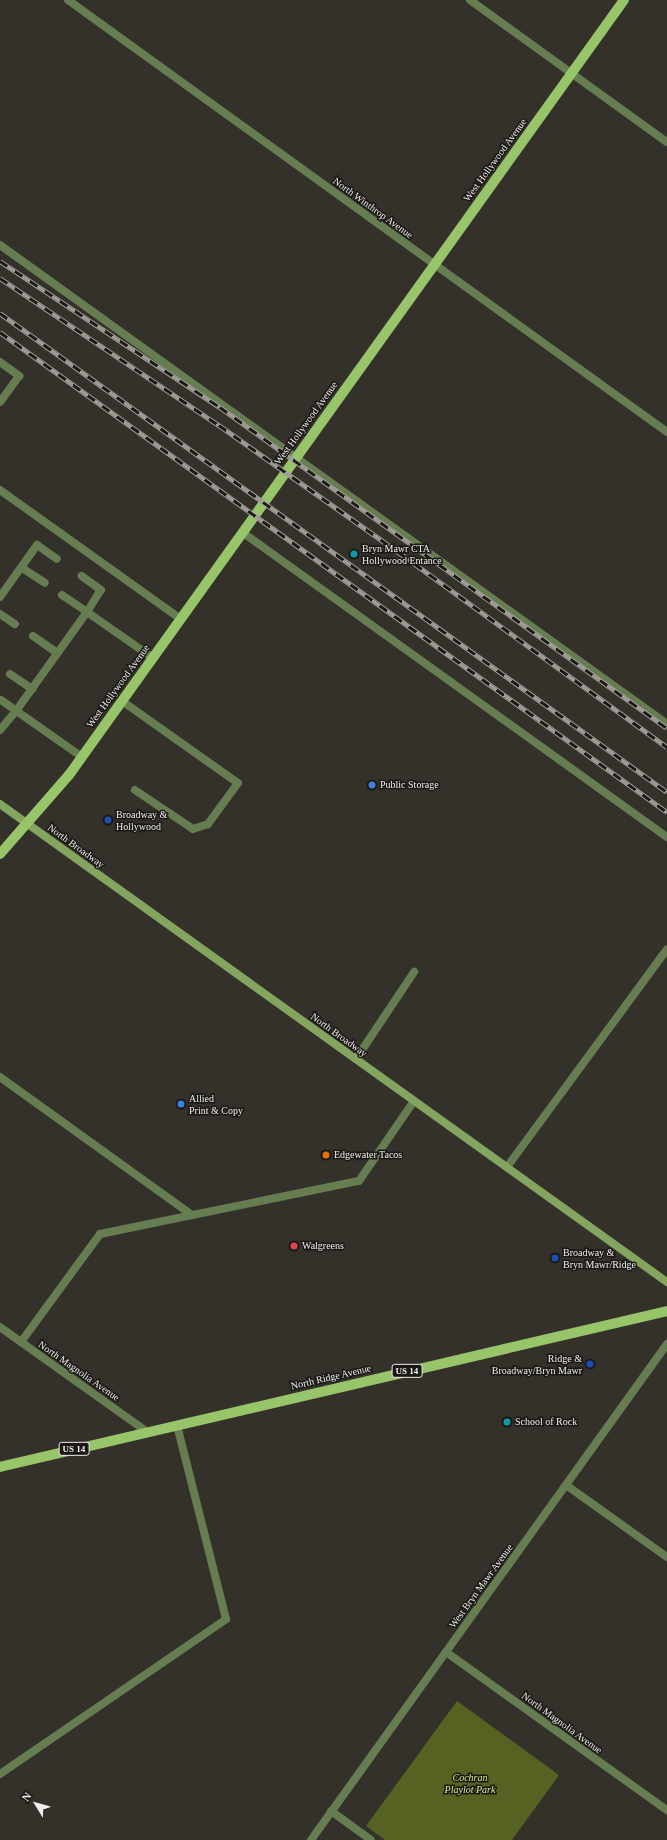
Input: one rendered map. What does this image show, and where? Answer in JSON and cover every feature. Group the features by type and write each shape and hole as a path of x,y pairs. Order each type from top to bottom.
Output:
{"main road":[{"name":"West Hollywood Avenue","path":"0,854 26,822 69,775 624,0"},
{"name":"North Broadway","path":"0,804 667,1282"},
{"name":"North Ridge Avenue","path":"0,1467 667,1310"}],"street":[{"name":"North Winthrop Avenue","path":"68,0 667,432"},
{"path":"470,0 667,142"},
{"path":"0,245 667,724"},
{"path":"0,362 19,376 0,402"},
{"path":"0,490 181,618"},
{"path":"242,532 667,837"},
{"path":"0,597 37,545 57,559"},
{"path":"22,568 45,583"},
{"path":"0,730 3,721 16,711 101,590 82,576"},
{"path":"62,595 153,658"},
{"path":"0,614 15,624"},
{"path":"33,636 57,653"},
{"path":"10,674 32,689"},
{"path":"1,700 82,757"},
{"path":"122,701 238,783 208,824 193,829 135,790"},
{"path":"507,1167 667,949"},
{"path":"356,1059 414,972"},
{"path":"0,1077 192,1215"},
{"path":"21,1342 100,1234 359,1181 414,1101"},
{"name":"North Magnolia Avenue","path":"0,1327 147,1432"},
{"name":"West Bryn Mawr Avenue","path":"310,1840 667,1344"},
{"path":"0,1774 226,1619 177,1425"},
{"path":"566,1485 667,1557"},
{"name":"North Magnolia Avenue","path":"446,1652 667,1810"},
{"path":"331,1811 371,1840"}],"green space":[{"name":"Cochran Playlot Park","path":"457,1701 559,1775 512,1840 385,1840 366,1826"}],"railway":[{"path":"0,261 220,407 667,728"},
{"path":"0,278 219,425 400,553 667,747"},
{"path":"0,313 667,792"},
{"path":"0,332 667,812"}],"place":[{"name":"Bryn Mawr CTA Hollywood Entance","path":"354,554"},
{"name":"Public Storage","path":"372,785"},
{"name":"Broadway & Hollywood","path":"108,820"},
{"name":"Allied Print & Copy","path":"181,1104"},
{"name":"Edgewater Tacos","path":"326,1155"},
{"name":"Walgreens","path":"294,1246"},
{"name":"Broadway & Bryn Mawr/Ridge","path":"555,1258"},
{"name":"Ridge & Broadway/Bryn Mawr","path":"590,1364"},
{"name":"School of Rock","path":"507,1422"}]}
